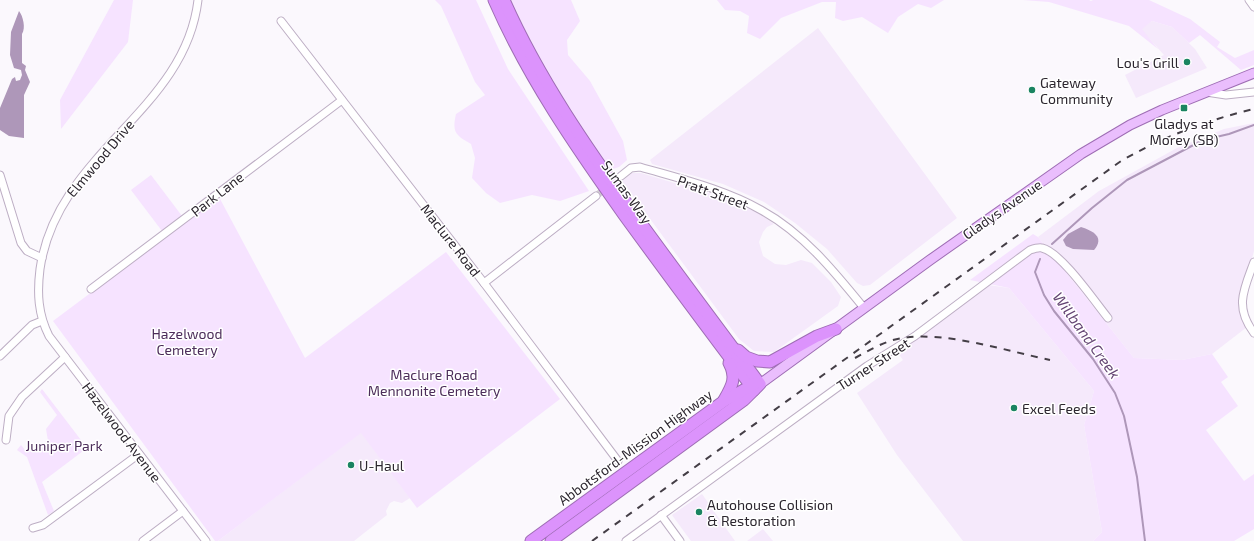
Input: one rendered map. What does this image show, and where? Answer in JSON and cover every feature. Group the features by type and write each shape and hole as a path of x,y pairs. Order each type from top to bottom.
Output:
{"highway":[{"name":"Sumas Way","path":"494,0 522,57 557,119 702,315 758,384"},
{"name":"Sumas Way","path":"504,0 529,53 565,115 702,315"},
{"path":"702,315 740,353 746,357 762,362 774,361 817,336 836,329"},
{"path":"702,315 705,329 730,364 734,374 733,386 724,401"},
{"name":"Abbotsford-Mission Highway","path":"531,541 724,401 758,384"},
{"name":"Abbotsford-Mission Highway","path":"551,541 744,400 758,384"}],"main road":[{"name":"Gladys Avenue","path":"758,384 1081,154 1130,125 1254,73"}],"street":[{"name":"Elmwood Drive","path":"42,321 37,289 42,258 54,219 65,199 84,173 148,103 171,72 188,42 198,0"},
{"path":"1249,0 1254,7"},
{"name":"Maclure Road","path":"281,21 484,283 618,461"},
{"path":"1206,92 1226,96 1254,92"},
{"name":"Park Lane","path":"91,289 342,100"},
{"name":"Pratt Street","path":"621,176 631,168 640,167 720,191 760,210 785,226 820,256 864,308"},
{"path":"0,175 21,243 27,251 42,258"},
{"path":"484,283 596,196"},
{"name":"Turner Street","path":"626,541 867,366 915,336 1030,250 1042,248 1051,252 1063,262 1108,318"},
{"path":"1254,262 1241,305 1248,325 1254,333"},
{"path":"0,356 32,325 42,321"},
{"name":"Hazelwood Avenue","path":"42,321 49,336 206,541"},
{"path":"6,440 9,416 22,397 65,357"},
{"path":"33,528 43,525 139,454"},
{"path":"143,541 183,511"},
{"path":"661,516 680,541"}],"shaded area":[{"path":"19,11 24,25 22,34 22,63 26,66 25,70 30,82 24,95 24,138 9,136 0,130 0,108 12,79 15,77 16,81 20,80 22,75 21,70 14,68 10,55 11,32"},
{"path":"1152,21 1172,27 1195,49 1207,68 1136,98 1125,75 1164,55 1141,29"},
{"path":"818,28 957,218 870,285 863,286 857,283 827,249 795,223 764,202 723,184 652,164 650,160"},
{"path":"1254,123 1254,251 1239,305 1247,327 1212,354 1182,360 1134,358 1038,237 1099,191 1177,148 1224,129"},
{"path":"632,173 641,173 718,196 759,213 774,224 767,227 759,242 763,256 775,264 786,265 801,260 812,263 831,282 841,297 838,306 774,352 754,351 739,339 622,181"},
{"path":"1081,227 1090,230 1098,238 1097,245 1094,250 1073,249 1066,246 1063,240 1068,234"},
{"name":"Excel Feeds","path":"988,285 1009,288 1094,391 1084,425 1102,532 1093,541 963,541 897,455 857,393 903,360 898,353"},
{"name":"U-Haul","path":"361,432 410,498 402,503 394,501 390,503 386,511 387,515 354,541 218,541"},
{"path":"702,494 735,541 691,541 672,515"},
{"path":"763,529 773,541 747,541"}],"green space":[{"path":"114,0 133,0 128,42 61,129 60,100"},
{"path":"435,0 476,0 508,69 589,191 560,201 532,195 500,203 486,193 472,178 475,158 471,144 458,135 454,125 456,114 485,95 475,82 441,6"},
{"path":"510,0 571,0 580,21 567,40 568,55 590,81 623,141 627,160 619,167 610,170 582,129 543,66 520,23"},
{"path":"717,0 944,0 931,8 918,4 898,17 888,33 862,17 843,21 835,18 836,2 822,2 781,18 760,39 747,33 749,16 740,11 725,10"},
{"path":"1023,0 1149,0 1190,19 1220,42 1217,47 1235,58 1254,50 1254,65 1241,70 1200,35 1189,43 1172,27 1152,21 1142,29 1158,49 1129,26 1049,2"},
{"path":"151,175 182,216 162,231 131,190"},
{"name":"Hazelwood Cemetery","path":"219,197 305,358 446,252 560,399 417,508 361,433 218,541 215,541 53,321"},
{"path":"1033,234 1038,237 1134,358 1182,360 1212,354 1228,377 1221,382 1238,406 1206,430 1244,481 1254,474 1254,529 1234,541 1093,541 1102,532 1084,425 1094,391 1009,288 970,280"},
{"name":"Juniper Park","path":"42,389 87,448 42,482 54,511 48,515 27,457 17,450 21,445 25,450 49,447 46,429 57,415 40,392"}],"waterway":[{"name":"Willband Creek","path":"1052,244 1092,208 1127,180 1203,140 1229,134 1254,125"},
{"name":"Willband Creek","path":"1040,259 1035,272 1044,295 1054,311 1093,359 1115,393 1124,416 1137,477 1145,541"}],"tunnel":[{"path":"596,196 621,176"}],"railway":[{"path":"592,541 1121,161 1153,144 1186,130 1219,118 1254,109"},
{"path":"855,358 878,346 897,339 938,337 976,343 1050,360"}],"place":[{"name":"Lou's Grill","path":"1187,62"},
{"name":"Gateway Community","path":"1032,90"},
{"name":"Gladys at Morey (SB)","path":"1184,108"},
{"name":"Excel Feeds","path":"1014,408"},
{"name":"U-Haul","path":"351,465"},
{"name":"Autohouse Collision & Restoration","path":"699,512"}],"park label":[{"name":"Maclure Road Mennonite Cemetery","path":"434,382"}]}
